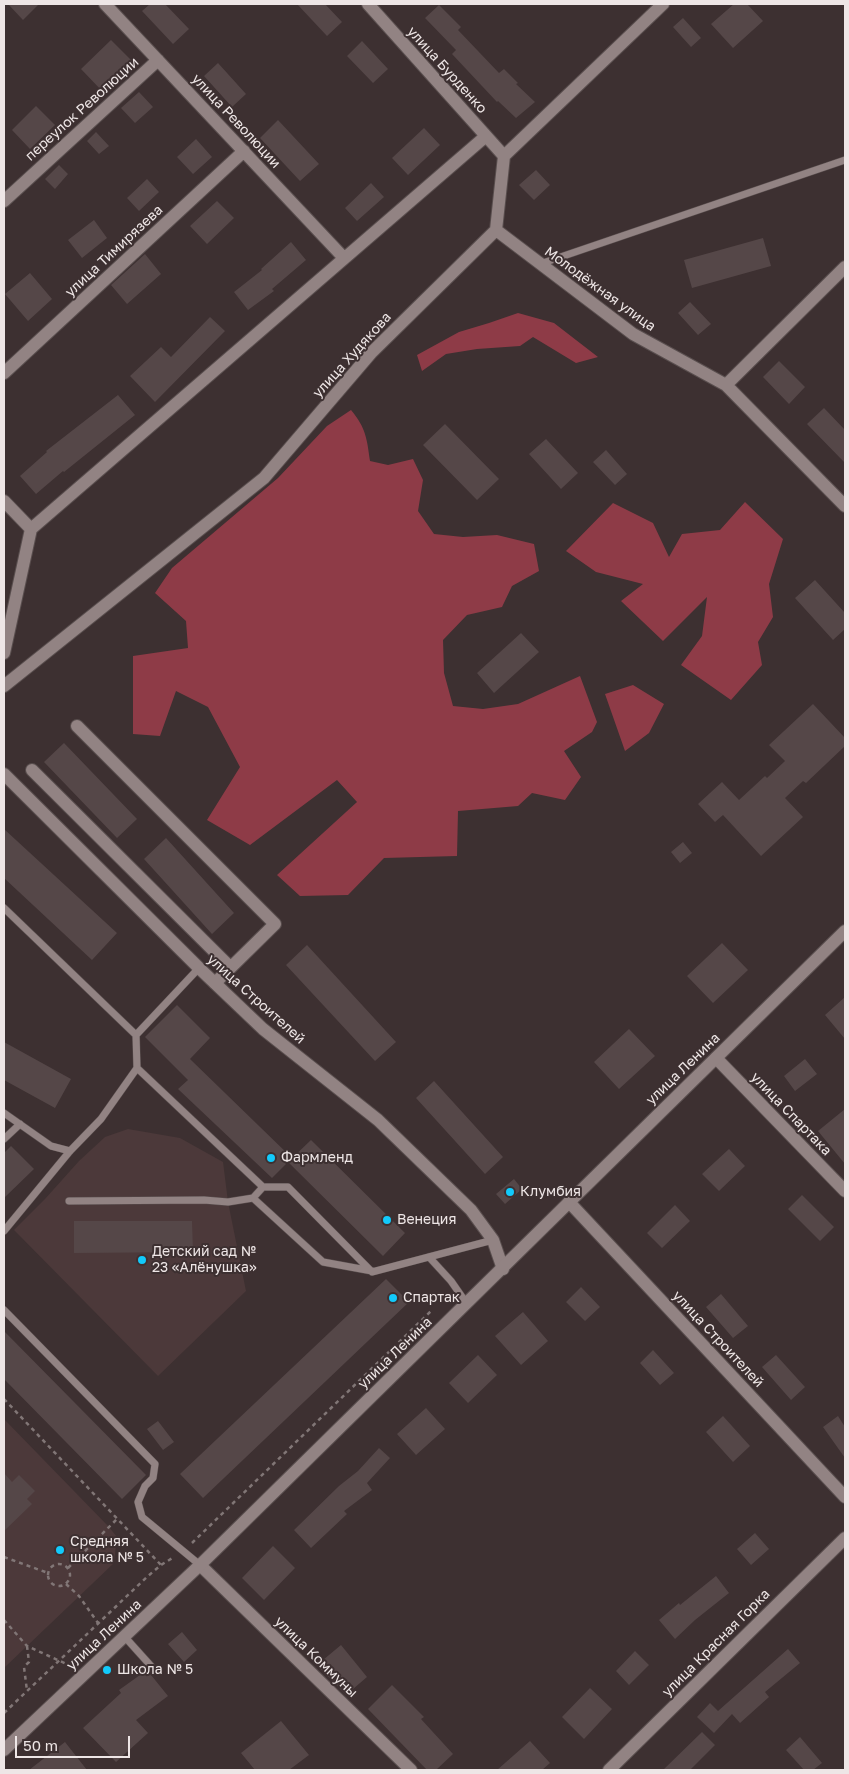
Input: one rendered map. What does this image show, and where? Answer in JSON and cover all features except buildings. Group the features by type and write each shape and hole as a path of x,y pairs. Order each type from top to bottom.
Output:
{"street":[{"name":"улица Революции","path":"105,4 344,258"},
{"name":"улица Бурденко","path":"368,4 504,156"},
{"path":"496,230 504,156 655,7"},
{"name":"переулок Революции","path":"4,201 158,60"},
{"path":"4,653 31,529 486,136"},
{"name":"улица Тимирязева","path":"4,373 244,152"},
{"name":"Молодёжная улица","path":"496,230 633,334 726,385 845,506"},
{"name":"улица Худякова","path":"4,686 264,478 371,353 496,230"},
{"path":"726,385 845,266"},
{"path":"4,501 31,529"},
{"path":"77,726 275,924 214,983"},
{"path":"32,770 230,967"},
{"name":"улица Строителей","path":"4,774 214,983 263,1029 378,1120 471,1210 492,1240 502,1269"},
{"name":"улица Ленина","path":"4,1750 200,1565 845,931"},
{"name":"улица Спартака","path":"716,1058 845,1191"},
{"name":"улица Строителей","path":"569,1202 845,1497"},
{"name":"улица Красная Горка","path":"609,1770 845,1538"},
{"name":"улица Коммуны","path":"200,1565 411,1770"}],"lane":[{"path":"540,264 845,160"},
{"path":"4,908 136,1035 137,1068 101,1119 70,1151 4,1231"},
{"path":"136,1035 199,968"},
{"path":"137,1068 263,1187 288,1187 372,1272"},
{"path":"4,1113 51,1146 70,1151"},
{"path":"4,1139 20,1124"},
{"path":"69,1201 204,1200 228,1202 253,1198 263,1187"},
{"path":"253,1198 323,1262 372,1272 492,1240"},
{"path":"429,1257 451,1281 467,1304"},
{"path":"4,1310 155,1464 153,1478 145,1486 138,1502 142,1517 200,1565"},
{"path":"124,1636 151,1666"}],"path":[{"path":"4,1713 148,1576 161,1565 184,1552 431,1311"},
{"path":"4,1399 161,1565"},
{"path":"68,1568 117,1519"},
{"path":"4,1557 48,1573"},
{"path":"56,1564 61,1564 68,1568 70,1577 66,1584 57,1586 50,1582 49,1569 56,1564"},
{"path":"66,1584 79,1596 98,1623"},
{"path":"4,1620 27,1646 74,1667"},
{"path":"27,1646 29,1662 24,1667 27,1691"}],"shaded area":[{"path":"518,313 554,323 598,357 576,363 533,337 520,346 477,349 446,354 422,371 417,355 459,332"},
{"path":"351,410 360,422 365,434 370,461 388,465 413,459 423,480 418,511 434,534 463,537 497,535 534,544 539,571 512,586 502,607 467,615 443,640 444,673 453,706 483,709 518,704 580,676 597,722 592,732 564,751 581,777 565,800 532,793 518,806 458,811 457,856 384,858 348,895 300,896 277,875 357,802 337,780 250,845 207,820 240,767 208,707 176,691 160,736 133,734 133,656 188,648 186,621 155,593 172,568 278,478 327,426"},
{"path":"745,502 783,539 769,584 773,617 758,642 762,665 731,700 681,665 702,636 707,597 663,641 621,601 643,584 596,572 566,551 613,503 653,523 669,557 682,534 720,530"},
{"path":"633,685 664,704 649,733 625,751 605,694"},
{"name":"Детский сад № 23 «Алёнушка»","path":"128,1129 180,1138 223,1162 228,1202 246,1291 158,1376 14,1230 79,1161 105,1137"},
{"name":"Средняя школа № 5","path":"4,1419 117,1537 114,1563 4,1668"}],"place":[{"name":"Фармленд","path":"271,1158"},
{"name":"Клумбия","path":"510,1192"},
{"name":"Венеция","path":"387,1220"},
{"name":"Детский сад № 23 «Алёнушка»","path":"142,1260"},
{"name":"Спартак","path":"393,1298"},
{"name":"Средняя школа № 5","path":"60,1550"},
{"name":"Школа № 5","path":"107,1670"}]}
